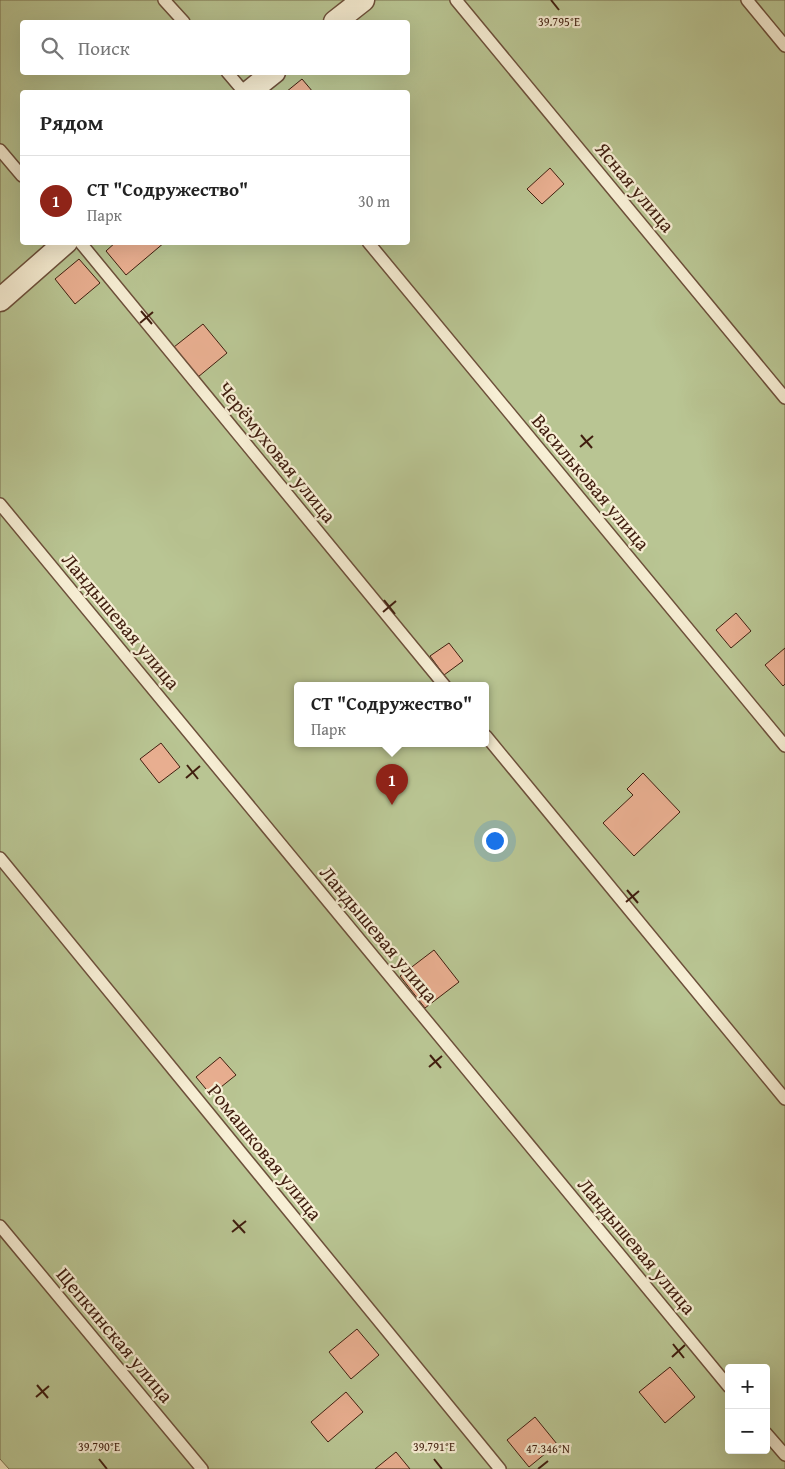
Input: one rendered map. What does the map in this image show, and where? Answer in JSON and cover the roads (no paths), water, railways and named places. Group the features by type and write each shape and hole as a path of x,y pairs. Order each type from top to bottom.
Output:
{"street":[{"path":"338,20 363,0"},
{"path":"252,90 270,75"},
{"path":"0,300 63,245"}],"lane":[{"path":"164,0 182,20"},
{"name":"Ясная улица","path":"456,0 785,398"},
{"path":"748,0 785,46"},
{"path":"230,75 242,90"},
{"path":"0,150 20,174"},
{"name":"Черёмуховая улица","path":"82,245 442,682"},
{"name":"Васильковая улица","path":"370,245 785,746"},
{"name":"Ландышевая улица","path":"0,504 725,1382"},
{"path":"489,740 785,1099"},
{"name":"Ромашковая улица","path":"0,858 500,1469"},
{"name":"Щепкинская улица","path":"0,1226 202,1469"},
{"path":"770,1438 785,1455"}],"place":[{"name":"СТ \"Содружество\"","path":"392,805"}]}
